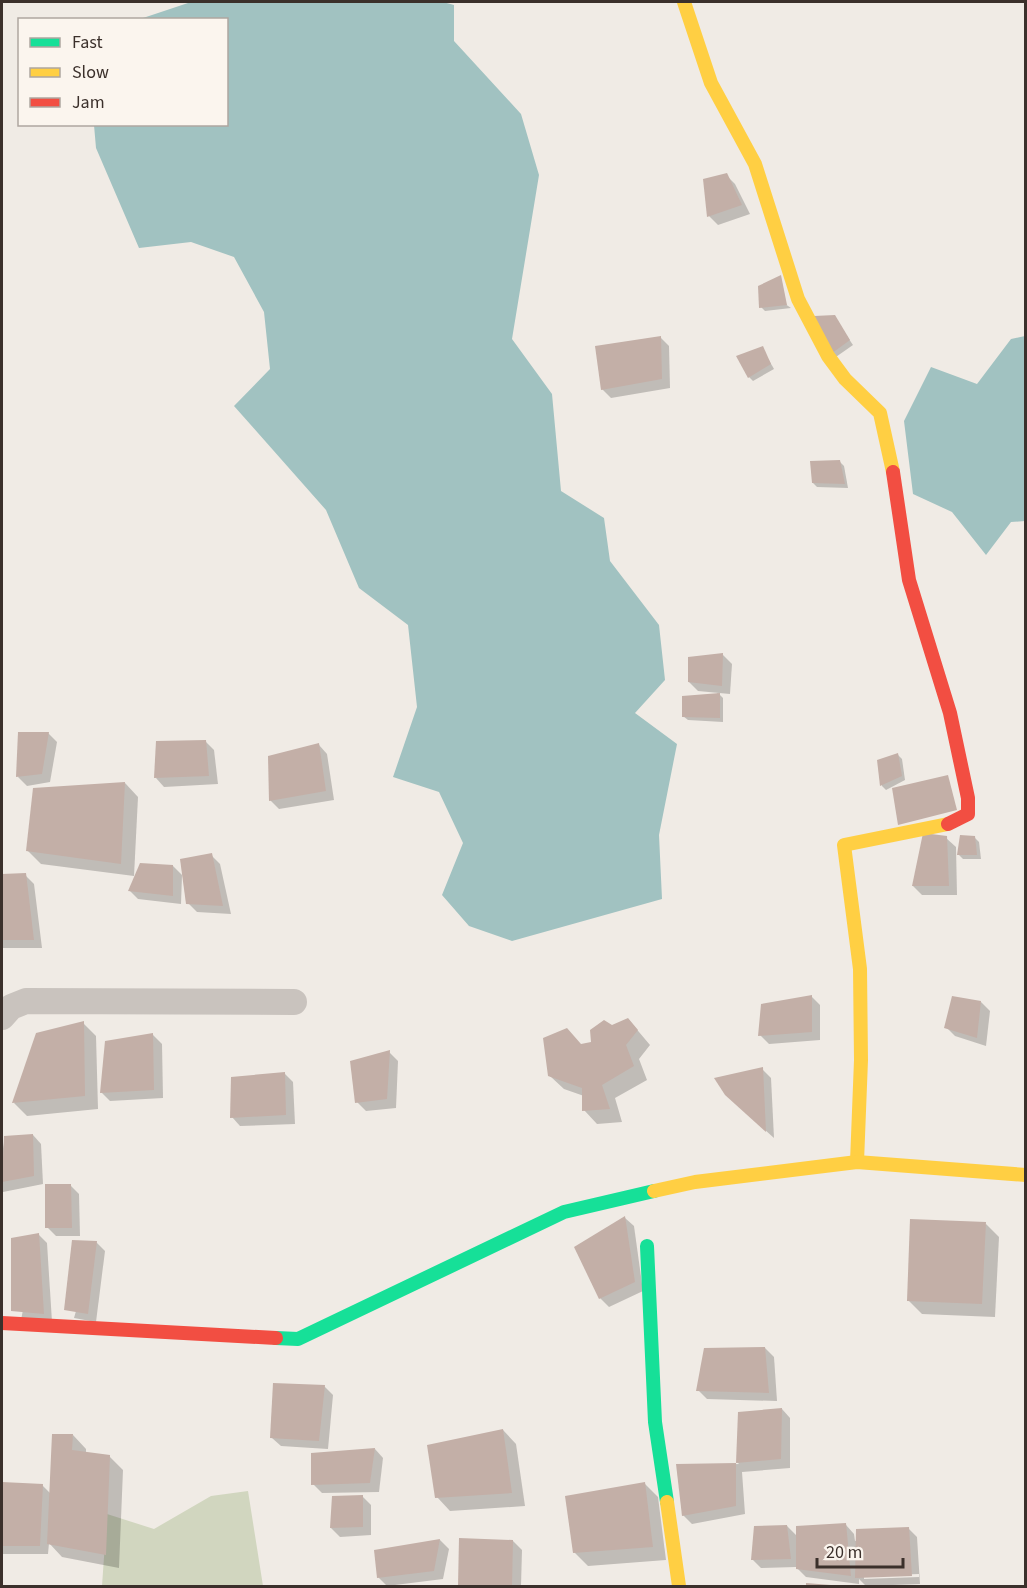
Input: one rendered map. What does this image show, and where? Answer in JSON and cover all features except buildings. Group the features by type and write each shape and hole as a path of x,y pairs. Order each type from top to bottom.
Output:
{"street":[{"path":"684,2 711,83 755,164 798,299 828,356 845,379 880,413 889,447 909,580 950,712 968,798 968,814 955,822 844,845 860,969 861,1060 857,1162"},
{"path":"2,1017 12,1007 26,1001 294,1002"},
{"path":"2,1323 298,1339 564,1212 695,1182 857,1162 1026,1175"},
{"path":"647,1246 655,1422 679,1587"}],"green space":[{"path":"248,1491 263,1586 102,1586 107,1514 154,1529 211,1496"}],"water":[{"path":"191,2 443,2 454,5 454,41 521,114 539,175 512,339 552,394 561,491 604,518 610,561 659,625 665,680 635,713 677,744 659,835 662,899 512,941 469,926 442,895 463,843 439,792 393,777 417,707 408,625 359,588 326,510 234,406 270,369 264,312 234,257 191,242 139,248 96,148 94,126 228,126 228,18 143,18"},
{"path":"1025,336 1025,521 1011,522 986,555 952,512 913,494 904,421 931,367 977,384 1011,339"}],"traffic: fast":[{"path":"276,1338 298,1339 564,1212 654,1191"},
{"path":"647,1246 655,1422 667,1502"}],"traffic: slow":[{"path":"684,2 711,83 755,164 798,299 828,356 845,379 880,413 893,472"},
{"path":"857,1162 861,1060 860,969 844,845 948,824"},
{"path":"654,1191 695,1182 857,1162 1026,1175"},
{"path":"667,1502 679,1586"}],"traffic: jam":[{"path":"893,472 909,580 950,713 968,798 968,814 948,824"},
{"path":"2,1323 276,1338"}]}
